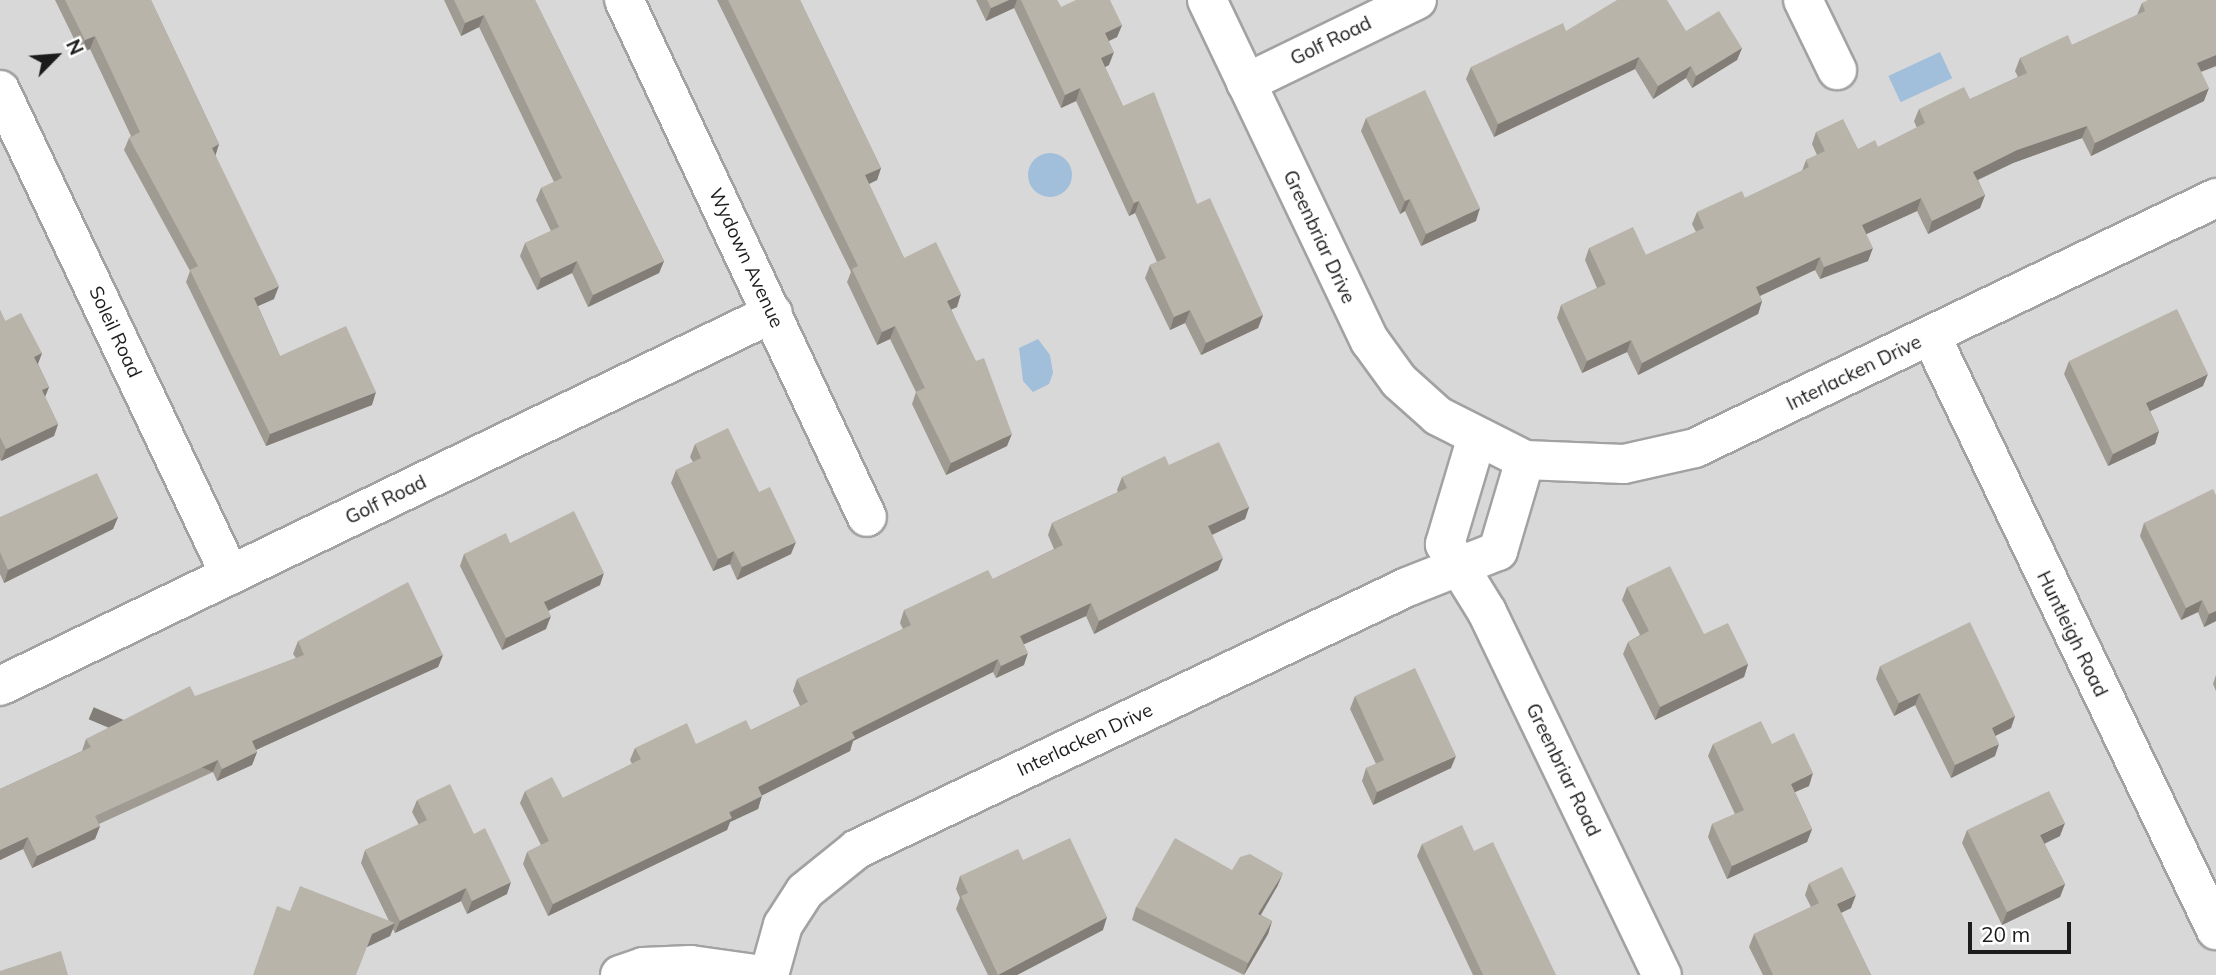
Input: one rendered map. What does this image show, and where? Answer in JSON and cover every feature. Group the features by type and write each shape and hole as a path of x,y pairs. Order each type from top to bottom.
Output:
{"street":[{"name":"Wydown Avenue","path":"624,0 867,517"},
{"name":"Greenbriar Drive","path":"1207,0 1370,341 1399,381 1476,440"},
{"name":"Golf Road","path":"1246,83 1417,0"},
{"path":"1803,0 1837,70"},
{"name":"Soleil Road","path":"0,90 230,575"},
{"name":"Interlacken Drive","path":"1476,440 1525,460 1624,464 1695,448 2216,198"},
{"name":"Golf Road","path":"0,686 772,313"},
{"name":"Huntleigh Road","path":"1931,336 2216,930"},
{"name":"Greenbriar Road","path":"1476,440 1445,544 1460,566 1662,975"},
{"path":"1460,566 1497,551 1525,460"},
{"name":"Interlacken Drive","path":"769,975 783,925 806,891 857,849 1460,566"},
{"path":"620,975 643,967 691,965 762,975"}],"shaded area":[{"path":"0,0 2216,0 2216,975 0,975"}],"water":[{"path":"1940,52 1952,78 1901,102 1888,76"},
{"path":"1050,153 1066,159 1072,175 1066,191 1050,197 1034,191 1028,175 1034,159"},
{"path":"1038,339 1050,355 1053,373 1049,384 1033,392 1023,381 1019,348"}],"building":[{"path":"65,0 151,0 219,144 212,148 279,286 254,298 280,356 346,326 376,392 270,434 190,270 198,266 129,138 140,132 95,36 85,40"},
{"path":"454,0 535,0 664,261 593,295 577,261 541,278 525,243 559,227 541,188 562,178 484,15 465,23"},
{"path":"728,0 800,0 881,168 865,175 904,258 936,242 961,294 947,301 976,361 984,358 1012,434 951,463 916,392 925,388 895,326 882,332 852,269 858,266"},
{"path":"987,0 1009,0 991,8"},
{"path":"1021,0 1057,0 1061,7 1076,0 1110,0 1122,25 1105,33 1114,52 1101,58 1123,106 1154,92 1197,204 1210,198 1263,315 1206,343 1190,310 1174,317 1150,265 1166,258 1139,201 1134,203 1080,88 1065,95"},
{"path":"1617,0 1667,0 1686,31 1719,11 1742,48 1696,76 1691,66 1658,86 1639,57 1498,124 1471,67 1563,23 1566,31"},
{"path":"2148,0 2216,0 2216,55 2197,63 2209,88 2095,143 2087,126 2017,150 1973,172 1985,195 1932,221 1921,198 1862,225 1873,248 1824,267 1820,257 1756,287 1762,301 1642,363 1631,340 1587,361 1561,305 1606,284 1589,248 1633,227 1646,255 1704,228 1697,212 1742,191 1745,198 1809,167 1806,160 1825,151 1816,132 1843,119 1858,149 1875,140 1878,147 1925,123 1919,109 1964,87 1970,99 2027,73 2020,58 2068,35 2072,45 2145,11 2142,3"},
{"path":"1425,90 1480,208 1426,234 1410,199 1405,201 1366,118"},
{"path":"2177,309 2208,374 2146,403 2159,431 2113,454 2069,361"},
{"path":"0,310 5,321 21,313 42,353 34,357 49,387 42,390 58,424 6,449 0,437"},
{"path":"728,428 759,492 770,487 796,542 742,567 734,551 718,559 676,470 701,458 695,444"},
{"path":"1219,442 1249,507 1208,526 1223,558 1099,621 1091,603 1020,636 1028,653 1001,666 998,659 852,732 855,738 758,787 762,796 729,812 732,818 553,904 527,852 549,841 525,791 552,777 563,798 641,759 635,748 687,723 696,744 746,720 751,730 808,702 797,679 911,625 904,610 988,570 993,579 1063,545 1052,523 1127,488 1122,477 1165,456 1169,465"},
{"path":"97,473 118,517 8,570 0,552 0,517"},
{"path":"2213,489 2216,495 2216,611 2209,614 2202,600 2186,608 2144,523"},
{"path":"574,511 604,573 544,602 551,616 506,638 464,554 506,533 510,543"},
{"path":"1670,566 1704,634 1728,623 1748,664 1660,707 1628,642 1649,631 1627,587"},
{"path":"408,582 443,655 252,741 257,752 222,769 218,760 95,816 100,826 37,856 28,837 0,850 0,789 91,747 86,739 190,686 195,696 304,655 298,641"},
{"path":"1970,622 2015,716 1992,728 1999,744 1955,765 1920,693 1899,703 1880,666"},
{"path":"1415,668 1456,756 1377,792 1366,768 1384,760 1355,696"},
{"path":"1761,721 1772,744 1794,733 1813,773 1791,784 1812,829 1732,866 1712,824 1744,810 1713,744"},
{"path":"450,784 474,834 485,828 511,882 472,901 466,888 400,921 365,850 427,820 417,800"},
{"path":"2049,791 2065,823 2040,835 2065,884 2007,912 1967,830"},
{"path":"1462,825 1474,851 1493,842 1556,975 1483,975 1422,844"},
{"path":"1070,838 1107,917 998,975 961,896 968,893 960,876 1018,849 1023,860"},
{"path":"1175,838 1232,870 1240,857 1250,854 1283,873 1258,914 1272,921 1248,963 1136,907"},
{"path":"1842,867 1856,895 1837,904 1871,975 1773,975 1754,934 1819,903 1809,883"},
{"path":"300,886 395,923 372,934 356,975 253,975 277,906 290,911"},
{"path":"61,951 68,975 0,975 0,971"}]}
